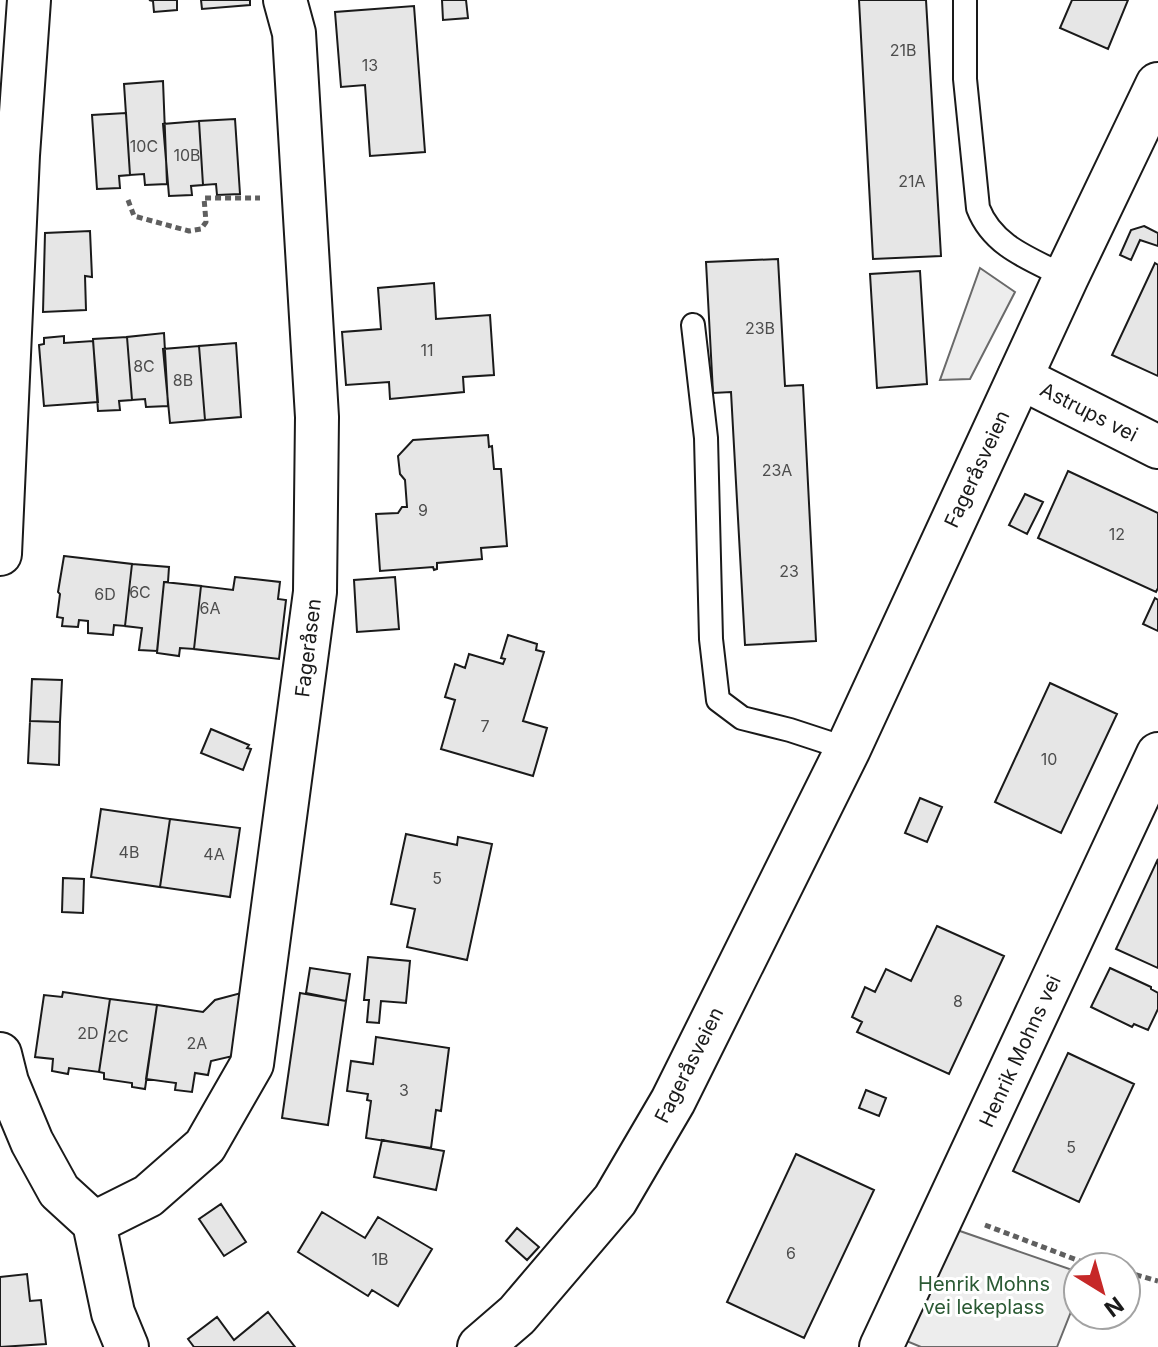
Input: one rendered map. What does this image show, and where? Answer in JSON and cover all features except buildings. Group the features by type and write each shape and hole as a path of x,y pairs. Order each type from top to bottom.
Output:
{"street":[{"path":"0,554 29,0"},
{"name":"Fageråsen","path":"94,1223 148,1196 205,1146 252,1064 315,592 317,417 294,33 285,0"},
{"name":"Fageråsveien","path":"480,1347 517,1315 615,1200 673,1101 848,749 1019,377 1158,85"},
{"name":"Astrups vei","path":"1019,377 1158,447"},
{"name":"Henrik Mohns vei","path":"881,1347 1158,754"},
{"path":"2,1073 32,1142 59,1191 94,1223 113,1313 127,1347"}],"lane":[{"path":"965,0 965,79 978,208 984,223 996,238 1009,248 1066,277"},
{"path":"693,325 706,438 711,639 718,700 742,718 848,749"}],"path":[{"path":"128,200 134,216 189,231 201,229 206,222 204,198 261,198"},
{"path":"946,1210 1062,1254"}],"shaded area":[{"path":"980,268 1015,292 970,379 940,380"},
{"name":"Henrik Mohns vei lekeplass","path":"957,1230 1062,1266 1063,1331 1057,1347 921,1347 904,1340"}]}
